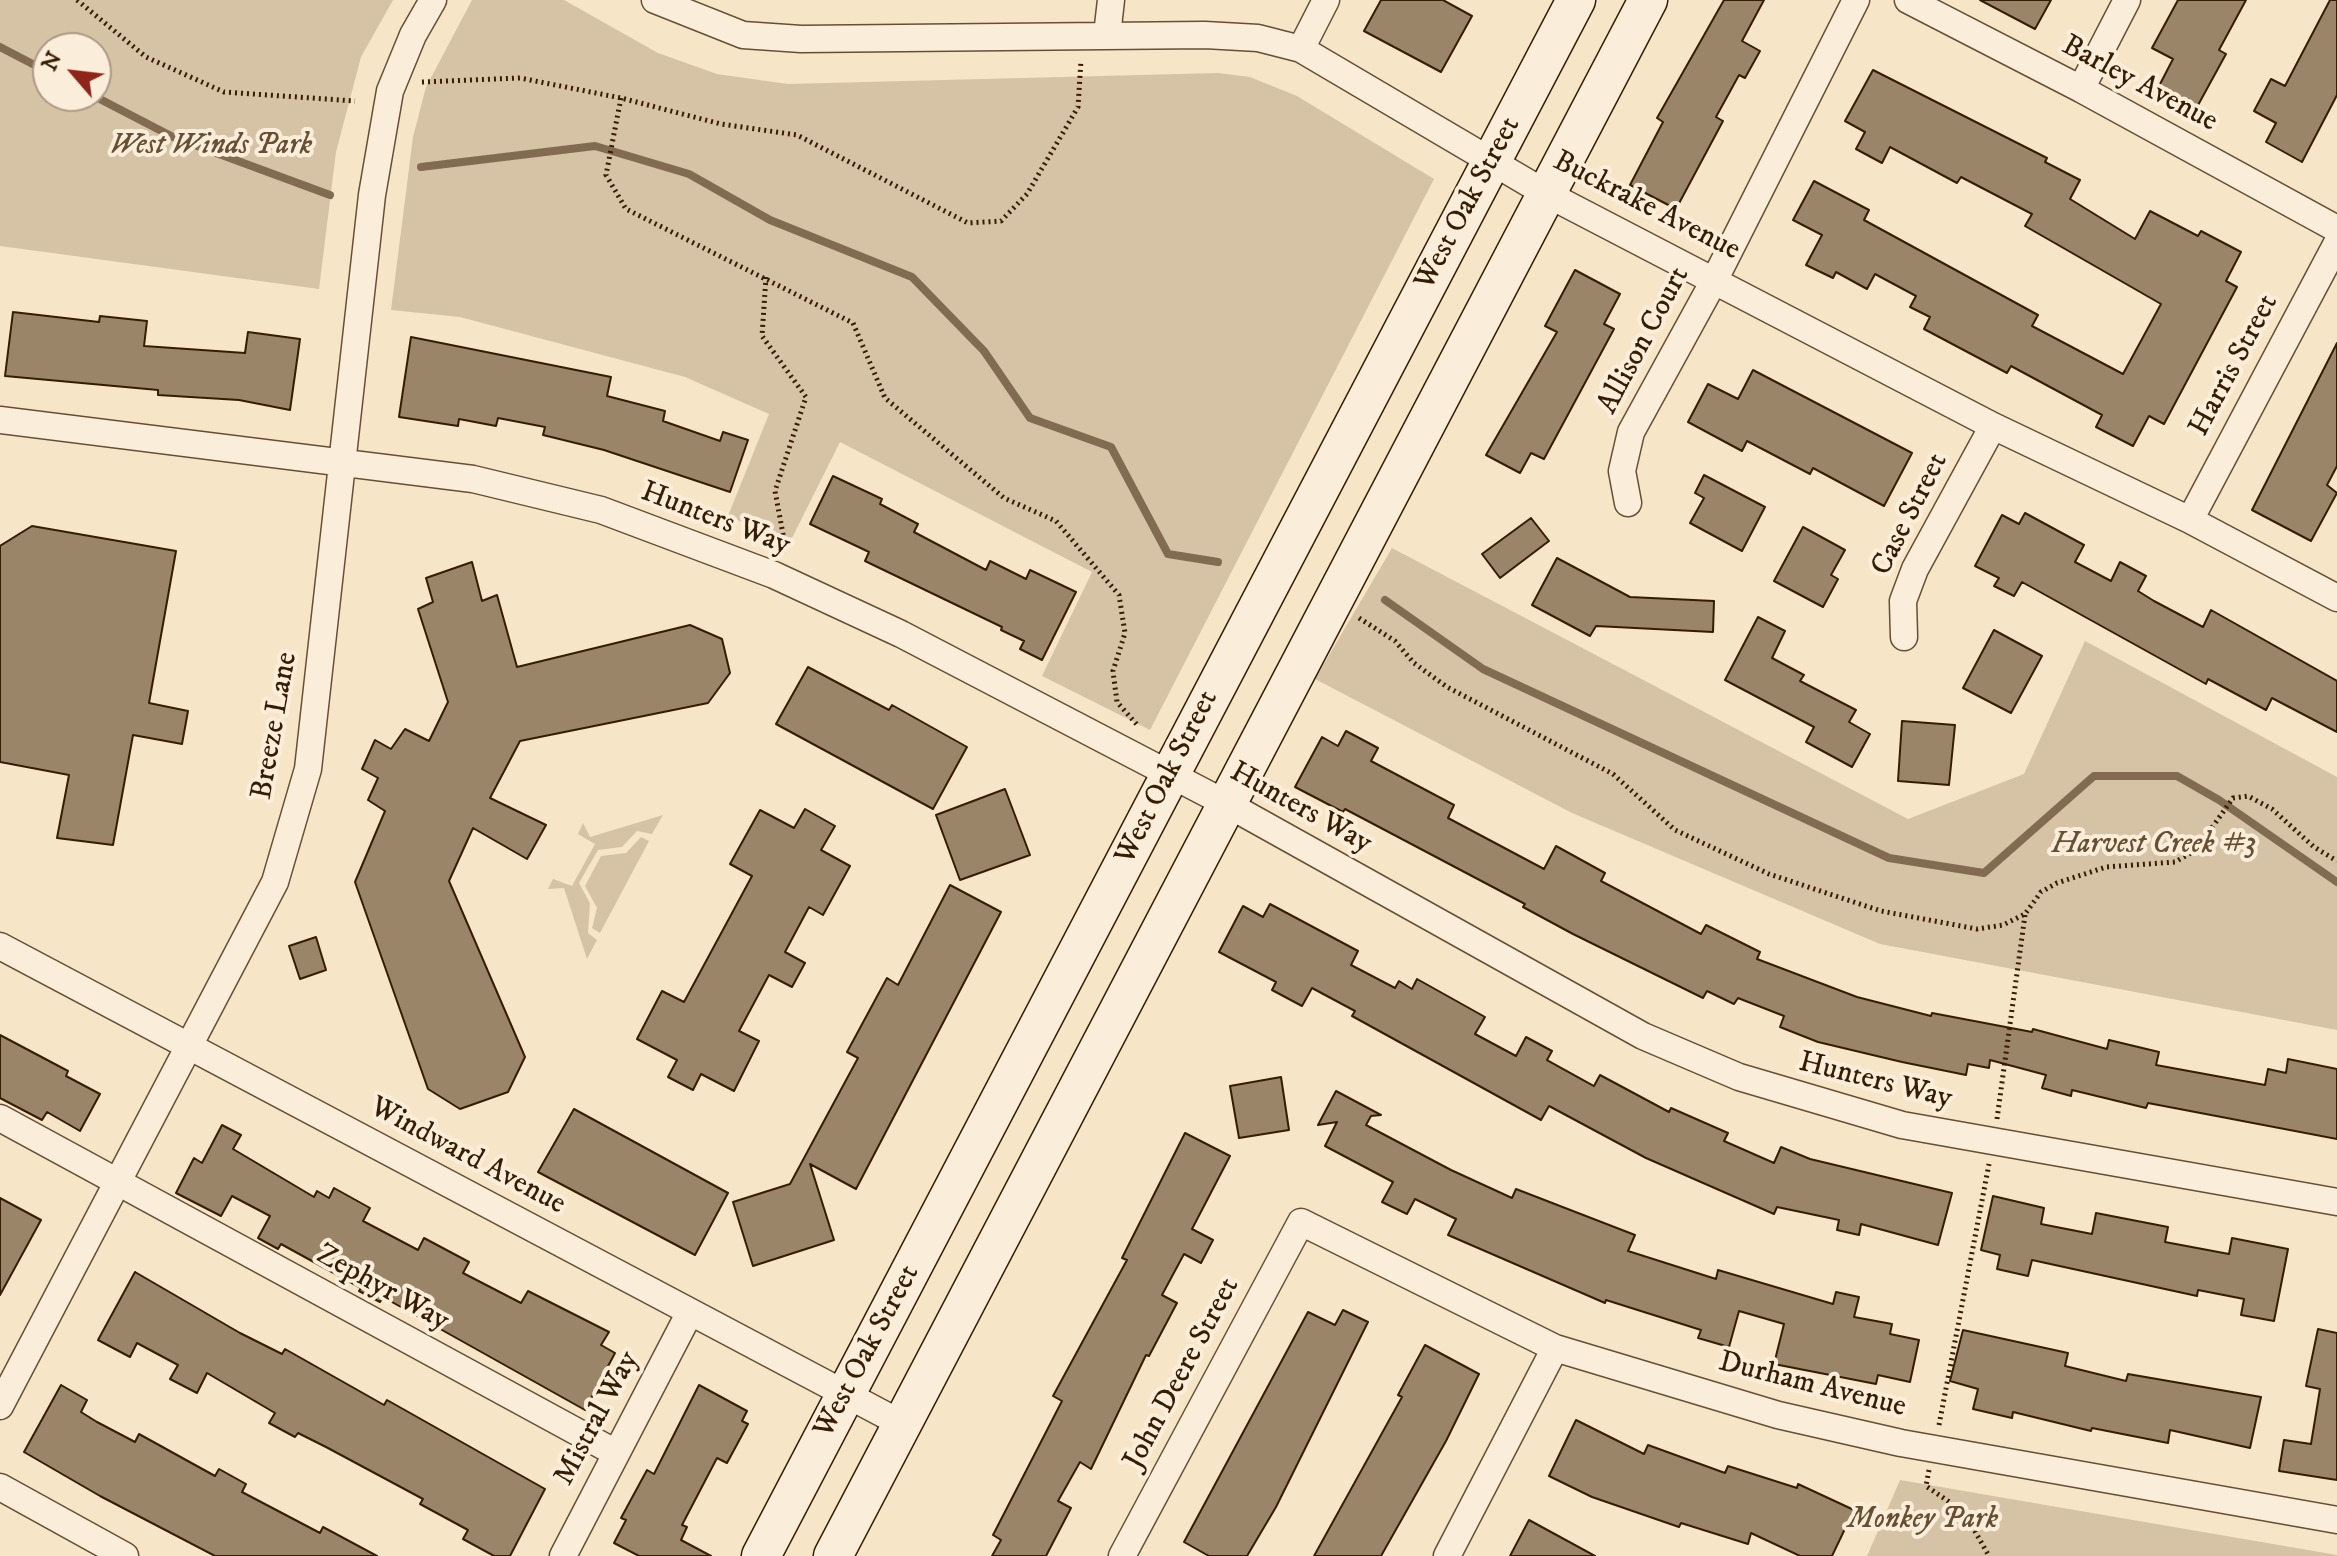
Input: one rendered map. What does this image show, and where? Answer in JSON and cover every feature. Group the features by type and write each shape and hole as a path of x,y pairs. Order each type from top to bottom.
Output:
{"main road":[{"name":"West Oak Street","path":"761,1556 1576,0"},
{"path":"833,1556 1648,0"}],"street":[{"name":"Breeze Lane","path":"0,1406 187,1044 275,882 308,769 372,195 390,91 413,35 433,0"},
{"name":"Buckrake Avenue","path":"655,0 743,35 801,39 1081,35 1258,38 1301,49 1547,194 1993,426 2190,520 2337,598"},
{"path":"1107,35 1111,0"},
{"path":"1301,49 1326,0"},
{"name":"Allison Court","path":"1628,503 1622,471 1631,432 1715,279 1856,0"},
{"name":"Barley Avenue","path":"1908,0 2081,89 2337,229"},
{"path":"2081,89 2127,0"},
{"name":"Harris Street","path":"2190,520 2337,243"},
{"name":"Hunters Way","path":"0,420 473,479 601,510 774,575 901,634 1227,804 1643,1036 1783,1092 1902,1125 2337,1202"},
{"name":"Case Street","path":"1904,637 1903,601 1915,569 1993,426"},
{"name":"Windward Avenue","path":"0,946 904,1425"},
{"name":"Zephyr Way","path":"0,1118 616,1453"},
{"name":"Durham Avenue","path":"1301,1222 1555,1348 1778,1415 1934,1449 2337,1520"},
{"name":"John Deere Street","path":"1122,1556 1301,1222"},
{"name":"Mistral Way","path":"563,1556 690,1312"},
{"path":"1447,1556 1555,1348"},
{"path":"0,1487 125,1556"}],"path":[{"path":"77,0 146,57 224,92 355,101"},
{"path":"422,82 520,78 621,98 721,124 797,135 968,223 1001,221 1027,194 1078,107 1081,35"},
{"path":"621,98 606,175 626,209 853,323 885,398 1004,498 1056,521 1119,595 1125,633 1113,671 1117,702 1142,731"},
{"path":"766,277 762,336 806,397 775,491 785,545 774,575"},
{"path":"1353,631 1359,618 1395,641 1414,663 1447,687 1613,774 1675,830 1769,874 1881,911 1977,929 2003,925 2025,914 2041,892 2057,883 2106,867 2175,862 2196,850 2233,798 2248,796 2272,809 2314,847 2337,861"},
{"path":"1989,1556 1964,1512 1926,1486 1993,1142 2025,914"}],"green space":[{"name":"West Winds Park","path":"0,0 393,0 361,57 336,152 319,289 0,246"},
{"path":"472,0 564,0 658,53 717,74 788,84 1218,73 1250,77 1297,96 1434,179 1150,730 1042,676 1092,572 840,442 790,542 728,516 769,414 685,377 460,317 391,310 413,137 426,87"},
{"name":"Harvest Creek #3","path":"1392,548 1908,819 2024,774 2085,641 2337,777 2337,1030 1880,944 1572,813 1315,679"},
{"path":"663,815 652,834 637,831 622,847 598,850 579,883 590,903 588,933 597,940 587,959 564,888 548,889 553,879 572,886 595,844 578,834 583,823 590,837"},
{"path":"641,837 649,841 600,933 592,928 597,908 585,886 601,856 626,853"},
{"name":"Monkey Park","path":"1900,1480 2337,1555 2337,1556 1867,1556"}],"building":[{"path":"1381,0 1443,0 1472,16 1441,72 1364,31"},
{"path":"1724,0 1764,0 1742,41 1760,51 1745,78 1739,75 1716,117 1723,121 1676,209 1630,185 1663,122 1657,118"},
{"path":"1980,0 2051,0 2035,29"},
{"path":"2178,0 2246,0 2219,50 2226,54 2197,107 2159,86 2173,59 2152,48"},
{"path":"2330,0 2337,0 2337,95 2302,162 2266,142 2276,123 2254,111 2271,79 2285,86"},
{"path":"1873,70 2047,158 2045,162 2080,180 2070,199 2135,239 2150,211 2198,236 2201,231 2241,252 2226,281 2237,287 2164,424 2149,416 2133,446 2096,427 2102,415 2011,366 2007,373 1924,329 1930,317 1910,307 1916,296 1875,274 1867,289 1836,272 1833,278 1806,265 1822,235 1793,220 1814,181 1869,210 1864,220 2038,315 2032,326 2123,374 2161,304 2025,226 2032,214 1961,177 1957,183 1890,147 1882,163 1856,149 1865,132 1845,121"},
{"path":"1575,270 1620,294 1604,324 1614,329 1544,459 1531,453 1520,473 1486,455 1557,332 1545,326"},
{"path":"13,312 99,322 100,316 147,321 144,346 245,353 248,332 300,339 290,410 239,400 158,395 158,390 5,376"},
{"path":"411,337 611,377 607,396 665,411 663,421 720,441 723,432 748,440 730,492 604,450 543,435 545,427 498,418 496,426 459,419 458,426 399,417"},
{"path":"2337,343 2337,466 2327,485 2337,493 2311,541 2252,510"},
{"path":"1753,370 1912,453 1884,506 1813,468 1810,474 1747,441 1742,451 1688,422 1708,384 1738,399"},
{"path":"1704,475 1765,507 1742,551 1690,523 1704,498 1695,493"},
{"path":"833,476 882,499 880,504 918,524 914,532 986,570 990,561 1026,579 1030,570 1076,592 1042,660 1020,649 1024,641 1001,630 1002,627 865,561 869,552 810,524"},
{"path":"2025,513 2084,545 2075,562 2111,581 2120,562 2146,576 2138,591 2154,601 2203,627 2211,610 2337,681 2337,732 2272,698 2266,710 2208,679 2206,684 2022,582 2014,596 1994,586 1999,578 1975,566 2002,515 2019,524"},
{"path":"1531,518 1549,541 1500,578 1482,554"},
{"path":"32,526 176,551 149,703 188,711 182,744 133,735 113,845 57,838 69,775 0,762 0,546"},
{"path":"1803,527 1845,550 1831,575 1838,579 1823,607 1774,581"},
{"path":"1557,558 1630,597 1714,601 1713,632 1596,626 1590,636 1532,605"},
{"path":"472,562 482,601 497,595 517,667 690,625 722,639 730,673 708,703 520,741 490,798 546,825 527,859 473,828 449,881 525,1057 508,1092 460,1109 428,1089 355,882 385,811 368,800 378,778 362,769 375,740 391,749 405,729 429,741 448,702 418,609 433,602 426,578"},
{"path":"1758,617 1785,631 1772,658 1804,675 1800,681 1856,710 1849,722 1870,734 1852,767 1806,742 1814,727 1725,680"},
{"path":"1994,630 2042,656 2011,713 1963,688"},
{"path":"808,667 889,710 892,705 967,747 933,809 776,724"},
{"path":"1902,721 1955,725 1949,785 1898,781"},
{"path":"1346,731 1378,748 1371,761 1454,805 1448,818 1544,869 1556,846 1605,873 1601,881 1701,934 1706,925 1760,952 1757,959 1857,997 1931,1016 1932,1013 2032,1032 2033,1029 2107,1049 2109,1040 2159,1052 2156,1065 2265,1085 2268,1069 2286,1073 2288,1059 2337,1069 2337,1139 2148,1103 2146,1108 2072,1090 2071,1096 2042,1088 2046,1075 1990,1060 1989,1068 1968,1064 1966,1075 1902,1062 1818,1042 1780,1027 1784,1016 1738,998 1734,1004 1707,991 1703,998 1573,934 1523,907 1525,904 1345,809 1343,812 1295,787 1322,737 1338,746"},
{"path":"1005,789 1030,855 960,880 936,815"},
{"path":"805,809 835,826 821,850 850,866 823,915 809,907 785,952 805,963 792,987 769,975 739,1031 759,1041 734,1091 701,1074 693,1090 668,1077 677,1060 637,1039 662,991 684,1002 752,876 730,864 760,810 794,828"},
{"path":"950,885 1001,912 856,1189 810,1164 834,1240 753,1266 733,1202 790,1184 858,1058 847,1052 887,978 898,985"},
{"path":"1270,904 1358,951 1351,965 1395,988 1399,981 1412,989 1417,979 1485,1017 1475,1034 1516,1056 1526,1037 1552,1051 1547,1060 1594,1086 1600,1075 1669,1112 1671,1108 1728,1133 1724,1141 1774,1163 1781,1147 1810,1159 1952,1193 1938,1245 1861,1224 1859,1235 1837,1230 1839,1220 1777,1207 1774,1214 1646,1158 1549,1106 1541,1120 1352,1016 1355,1011 1312,988 1302,1006 1272,990 1276,982 1219,952 1243,906 1263,917"},
{"path":"316,937 326,970 300,979 289,946"},
{"path":"0,1035 68,1071 66,1076 100,1094 80,1131 47,1112 42,1120 0,1098"},
{"path":"1281,1077 1289,1130 1239,1138 1230,1086"},
{"path":"1336,1091 1381,1115 1371,1116 1366,1125 1451,1170 1512,1198 1516,1189 1635,1235 1628,1251 1716,1279 1718,1270 1833,1304 1836,1292 1859,1297 1854,1317 1892,1324 1890,1334 1919,1340 1910,1382 1878,1375 1876,1384 1774,1364 1784,1324 1739,1311 1729,1347 1698,1338 1701,1330 1606,1300 1605,1303 1448,1235 1456,1219 1415,1199 1407,1214 1382,1202 1393,1182 1325,1146 1337,1122 1318,1125"},
{"path":"574,1109 728,1193 695,1255 538,1172"},
{"path":"222,1125 241,1135 233,1149 314,1197 317,1191 329,1198 334,1188 370,1208 363,1221 418,1250 424,1238 469,1262 463,1273 521,1303 528,1291 609,1332 601,1345 615,1353 585,1410 383,1297 380,1302 359,1291 361,1288 281,1244 278,1249 258,1238 270,1216 232,1196 221,1216 176,1193 194,1158 202,1163"},
{"path":"1185,1133 1230,1156 1192,1229 1213,1240 1201,1263 1184,1254 1162,1295 1177,1303 1149,1356 1146,1355 1091,1469 1080,1462 1058,1501 1071,1508 1046,1556 992,1556 1001,1540 993,1535 1062,1401 1053,1396 1127,1260 1122,1258"},
{"path":"1993,1196 2044,1208 2041,1224 2092,1234 2096,1213 2168,1227 2165,1242 2229,1254 2232,1238 2288,1249 2274,1321 2241,1315 2244,1299 2198,1290 2197,1296 2032,1260 2028,1276 1997,1269 2000,1255 1981,1250"},
{"path":"0,1198 41,1220 0,1295"},
{"path":"135,1272 240,1333 282,1354 285,1349 384,1405 387,1400 545,1489 510,1556 494,1556 463,1539 468,1530 420,1504 423,1499 298,1433 295,1437 269,1423 275,1413 207,1373 197,1393 170,1379 178,1365 137,1343 130,1357 98,1340"},
{"path":"1343,1310 1368,1322 1276,1507 1247,1556 1209,1556 1184,1542 1308,1312 1335,1325"},
{"path":"2318,1329 2337,1333 2337,1480 2279,1471 2284,1440 2311,1444 2320,1389 2306,1386"},
{"path":"1963,1330 2068,1353 2065,1366 2126,1381 2128,1374 2261,1397 2250,1448 2170,1430 2168,1443 2092,1428 2091,1431 2013,1412 2012,1418 1973,1409 1978,1389 1950,1381"},
{"path":"1425,1345 1479,1374 1446,1441 1381,1556 1314,1556 1402,1397 1398,1395"},
{"path":"61,1385 87,1400 81,1412 97,1422 135,1442 139,1434 215,1476 219,1469 246,1484 242,1492 320,1533 323,1527 377,1556 215,1556 100,1496 24,1452"},
{"path":"699,1385 747,1411 742,1421 748,1424 727,1463 717,1458 682,1525 687,1527 681,1540 711,1556 639,1556 614,1543 626,1520 621,1518 647,1470 654,1474"},
{"path":"1576,1420 1644,1454 1648,1445 1725,1473 1728,1466 1797,1488 1798,1484 1854,1510 1832,1556 1800,1556 1751,1533 1748,1544 1681,1523 1679,1527 1592,1497 1549,1476"},
{"path":"1529,1520 1595,1556 1510,1556"}],"waterway":[{"path":"0,47 32,64"},
{"path":"112,105 173,137 330,195"},
{"path":"421,167 595,146 689,174 770,220 912,277 984,351 1030,418 1111,447 1168,554 1218,562"},
{"path":"1385,600 1483,669 1889,858 1984,873 2094,776 2177,776 2219,800 2337,882"}]}
